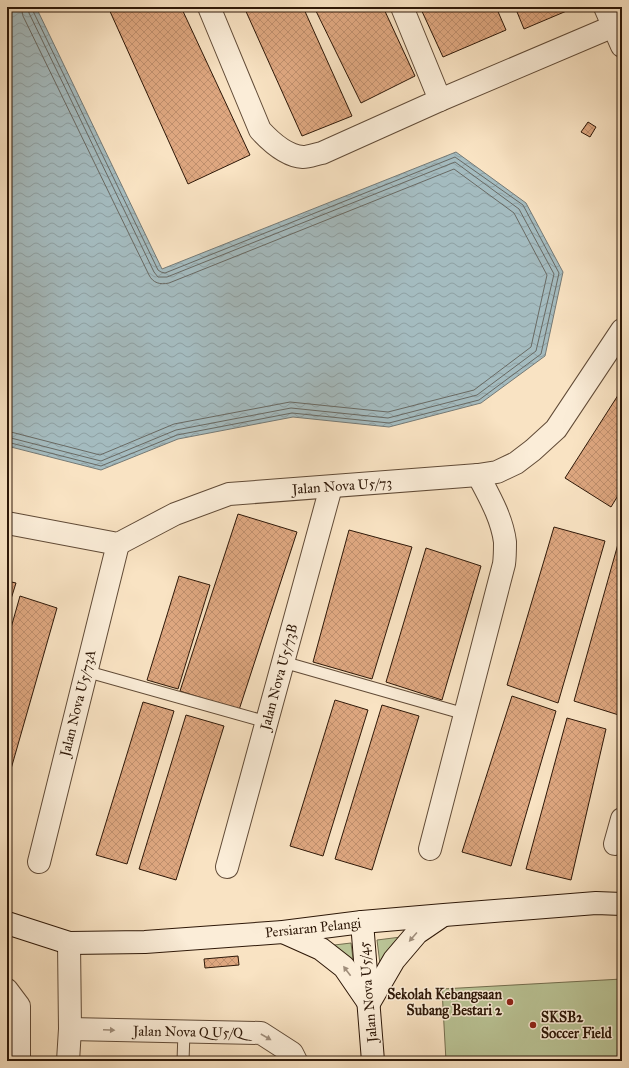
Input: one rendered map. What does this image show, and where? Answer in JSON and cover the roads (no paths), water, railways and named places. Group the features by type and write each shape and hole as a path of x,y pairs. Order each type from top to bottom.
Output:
{"street":[{"path":"209,7 260,130 272,143 287,152 303,157 322,153 440,100 614,26"},
{"path":"402,7 440,100"},
{"name":"Jalan Nova U5/73","path":"118,544 175,514 229,494 478,475 497,472 516,463 556,429 622,330"},
{"path":"430,849 504,564 505,542 499,520 489,495 478,475"},
{"name":"Jalan Nova U5/73B","path":"227,867 331,487"},
{"path":"7,523 118,544"},
{"name":"Jalan Nova U5/73A","path":"39,862 85,671 118,544"},
{"path":"615,844 622,819"},
{"name":"Persiaran Pelangi","path":"7,923 69,943 145,942 283,932 444,914 596,903 622,904"},
{"path":"283,932 321,949 344,967 369,1003 394,960 417,933 444,914"},
{"name":"Jalan Nova U5/45","path":"362,922 373,1061"},
{"path":"68,1061 70,1029 69,943"},
{"path":"7,990 19,1006 19,1061"},
{"name":"Jalan Nova Q U5/Q","path":"70,1029 260,1033 292,1053 296,1061"}],"lane":[{"path":"284,662 465,714"},
{"path":"85,671 267,722"},
{"path":"183,1061 184,1032"}],"water":[{"path":"7,7 36,7 162,269 456,152 526,203 563,272 545,356 481,403 389,427 293,417 178,439 101,470 7,446"}],"place":[{"name":"Sekolah Kebangsaan Subang Bestari 2","path":"510,1002"},
{"name":"SKSB2 Soccer Field","path":"533,1025"}]}
